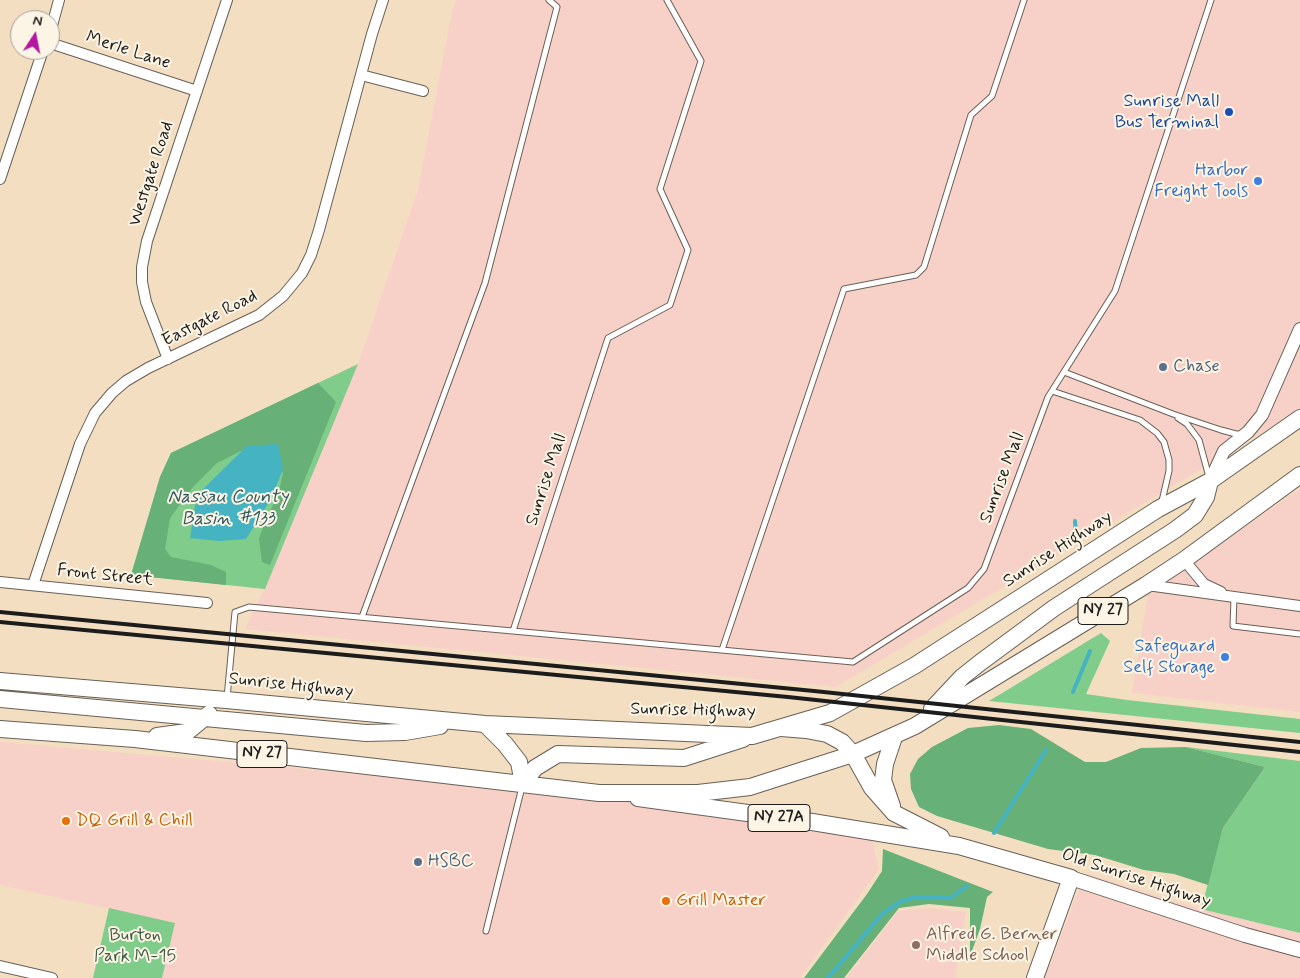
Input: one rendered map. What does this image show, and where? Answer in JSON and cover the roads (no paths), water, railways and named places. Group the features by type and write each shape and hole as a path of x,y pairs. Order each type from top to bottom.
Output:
{"main road":[{"name":"Sunrise Highway","path":"0,681 484,724 752,736 830,713 914,666 1158,509 1210,481 1300,418"},
{"name":"NY 27","path":"0,729 135,739 599,793 698,793 750,786 853,754 915,726 1146,585 1184,560 1300,475"},
{"path":"915,726 962,677 981,662 1054,608 1175,530 1195,515 1206,497 1210,481"},
{"path":"0,699 366,733 406,732 459,722"},
{"path":"135,739 186,732 226,700"},
{"path":"484,724 505,744 519,762 523,784"},
{"name":"Old Sunrise Highway","path":"778,728 827,734 842,742 853,754 872,788 894,813 959,846"},
{"path":"523,784 535,768 558,754 684,758 752,736"},
{"path":"894,737 885,764 883,780 894,813"},
{"name":"Old Sunrise Highway","path":"599,793 806,821 959,846 1071,878 1245,935 1300,950"},
{"path":"1035,978 1071,878"}],"street":[{"name":"Westgate Road","path":"168,359 146,302 142,282 142,267 147,242 227,0"},
{"name":"Eastgate Road","path":"34,585 80,444 95,414 112,393 126,381 148,368 259,315 283,296 302,273 318,230 383,0"},
{"name":"Merle Lane","path":"60,45 197,91"},
{"path":"0,179 40,60"},
{"path":"361,75 423,91"},
{"path":"1210,481 1224,451 1248,432 1262,415 1300,329"},
{"path":"1184,560 1204,584 1234,597"},
{"name":"Front Street","path":"0,582 207,603"},
{"path":"1146,585 1300,606"},
{"path":"0,966 52,978"}],"lane":[{"path":"362,617 485,283 557,7 549,0"},
{"name":"Sunrise Mall","path":"513,631 608,338 670,305 688,250 660,189 701,61 667,0"},
{"path":"722,650 844,289 916,274 924,267 972,115 992,96 1024,0"},
{"name":"Sunrise Mall","path":"226,700 235,612 249,607 853,662 968,588 984,569 1048,397 1115,291 1212,0"},
{"path":"1064,372 1173,414 1236,434 1248,432"},
{"path":"1052,391 1140,420 1158,433 1168,451 1170,465 1164,495 1158,509"},
{"path":"1173,414 1187,424 1200,440 1210,481"},
{"path":"1234,597 1233,626 1300,634"},
{"path":"486,931 523,784"}],"water":[{"name":"Nassau County Basin #133","path":"278,444 283,469 271,499 246,539 219,541 190,538 197,495 247,446"}],"waterway":[{"path":"1075,521 1076,535"},
{"path":"1073,692 1090,651"},
{"path":"994,833 1046,750"},
{"path":"828,978 882,914 900,902 915,897 952,897 967,886"}],"railway":[{"path":"0,612 814,691 1300,742"},
{"path":"0,622 788,697 1300,752"}],"place":[{"name":"Sunrise Mall Bus Terminal","path":"1229,112"},
{"name":"Harbor Freight Tools","path":"1258,181"},
{"name":"Chase","path":"1163,367"},
{"name":"Safeguard Self Storage","path":"1225,657"},
{"name":"DQ Grill & Chill","path":"66,821"},
{"name":"HSBC","path":"418,862"},
{"name":"Grill Master","path":"666,901"},
{"name":"Alfred G. Berner Middle School","path":"916,945"}],"park label":[{"name":"Burton Park M-15","path":"135,946"}]}
